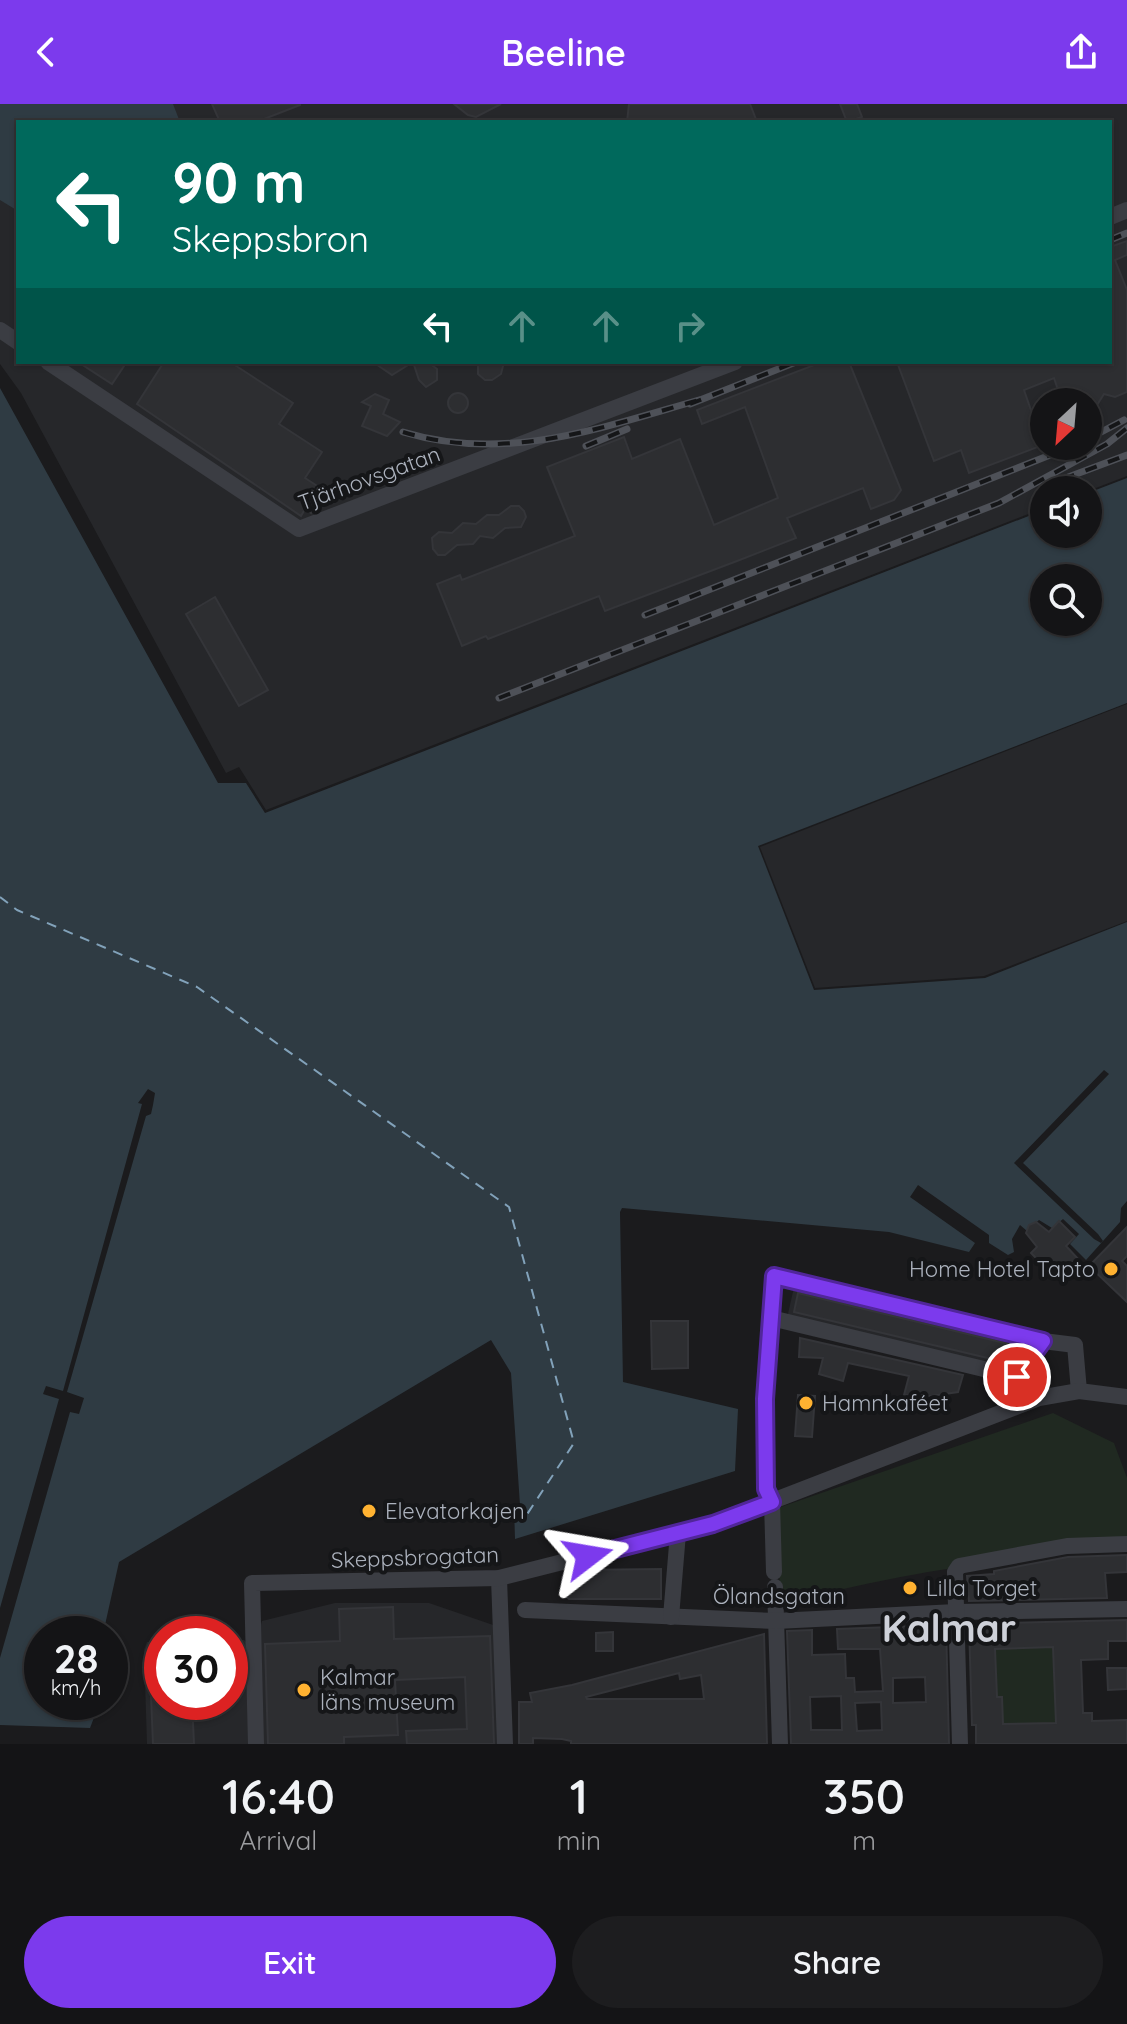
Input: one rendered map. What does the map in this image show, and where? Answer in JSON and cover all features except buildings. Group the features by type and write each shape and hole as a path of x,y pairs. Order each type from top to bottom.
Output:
{"street":[{"name":"Tjärhovsgatan","path":"51,364 299,529 730,364"},
{"path":"780,1744 772,1502 766,1489 765,1399 774,1276 1043,1341 1075,1345 1079,1391"},
{"path":"771,1318 1017,1377 1043,1341"},
{"name":"Skeppsbrogatan","path":"256,1744 252,1583 478,1581 499,1578 713,1524 1039,1398 1079,1391 1127,1397"},
{"path":"671,1617 678,1533"},
{"path":"960,1744 955,1572 959,1566 1067,1546 1127,1544"},
{"path":"499,1578 505,1744"},
{"name":"Ölandsgatan","path":"525,1610 776,1621 956,1612 1127,1609"}],"shaded area":[{"path":"0,104 1127,104 1127,476 1102,486 1102,476 1030,476 1030,513 266,810 239,767 226,773 21,393 0,364"},
{"path":"0,104 173,104 179,120 16,120 16,210 0,200"},
{"path":"0,388 218,783 246,783 265,813 1030,515 1030,548 1102,548 1102,488 1127,478 1127,703 758,846 814,990 985,978 1127,922 1127,1201 1121,1208 1120,1222 1086,1260 1070,1244 1079,1234 1063,1219 1052,1228 1039,1220 1027,1231 1020,1225 1012,1239 1014,1252 1008,1255 989,1243 989,1235 918,1185 910,1197 975,1243 969,1252 889,1232 622,1208 623,1382 738,1409 735,1471 515,1539 514,1506 520,1505 511,1373 491,1340 119,1562 107,1616 24,1616 24,1720 93,1720 90,1728 0,1725"},
{"path":"1127,704 1127,921 984,976 815,988 760,847"},
{"path":"795,1283 1029,1341 1016,1371 787,1318"},
{"path":"1053,1413 1114,1443 1127,1478 1127,1544 909,1576 780,1605 778,1508"},
{"path":"335,1603 429,1603 496,1626 501,1744 263,1744 258,1635 262,1621"},
{"path":"248,1644 250,1646 251,1744 147,1744 146,1720 248,1720"},
{"path":"1053,1647 1056,1723 1003,1724 1002,1697 997,1697 995,1649"}],"pier":[{"path":"1104,1070 1109,1074 1023,1163 1098,1234 1103,1241 1101,1243 1014,1163"},
{"path":"148,1089 155,1093 151,1114 146,1116 67,1392 84,1398 79,1414 70,1412 0,1658 0,1608 59,1399 43,1394 46,1386 63,1391 142,1104 138,1103"}],"ferry route":[{"path":"0,897 17,910 197,987 509,1207 574,1443 522,1522"}],"railway":[{"path":"1112,239 1127,233"},
{"path":"690,404 791,364"},
{"path":"403,432 441,441 516,443 589,431 699,400"},
{"path":"1102,432 1124,420"},
{"path":"499,698 999,503 1107,444 1127,428"},
{"path":"586,446 627,429"},
{"path":"1071,476 1127,455"},
{"path":"645,615 1038,460"}],"place":[{"name":"Home Hotel Tapto","path":"1111,1269"},
{"name":"Hamnkaféet","path":"806,1403"},
{"name":"Elevatorkajen","path":"369,1511"},
{"name":"Lilla Torget","path":"910,1588"},
{"name":"Kalmar läns museum","path":"304,1690"}],"district":[{"name":"Kalmar","path":"949,1628"}],"route":[{"path":"588,1556 713,1524 772,1502 766,1489 765,1399 774,1276 1043,1341 1017,1377"}]}
